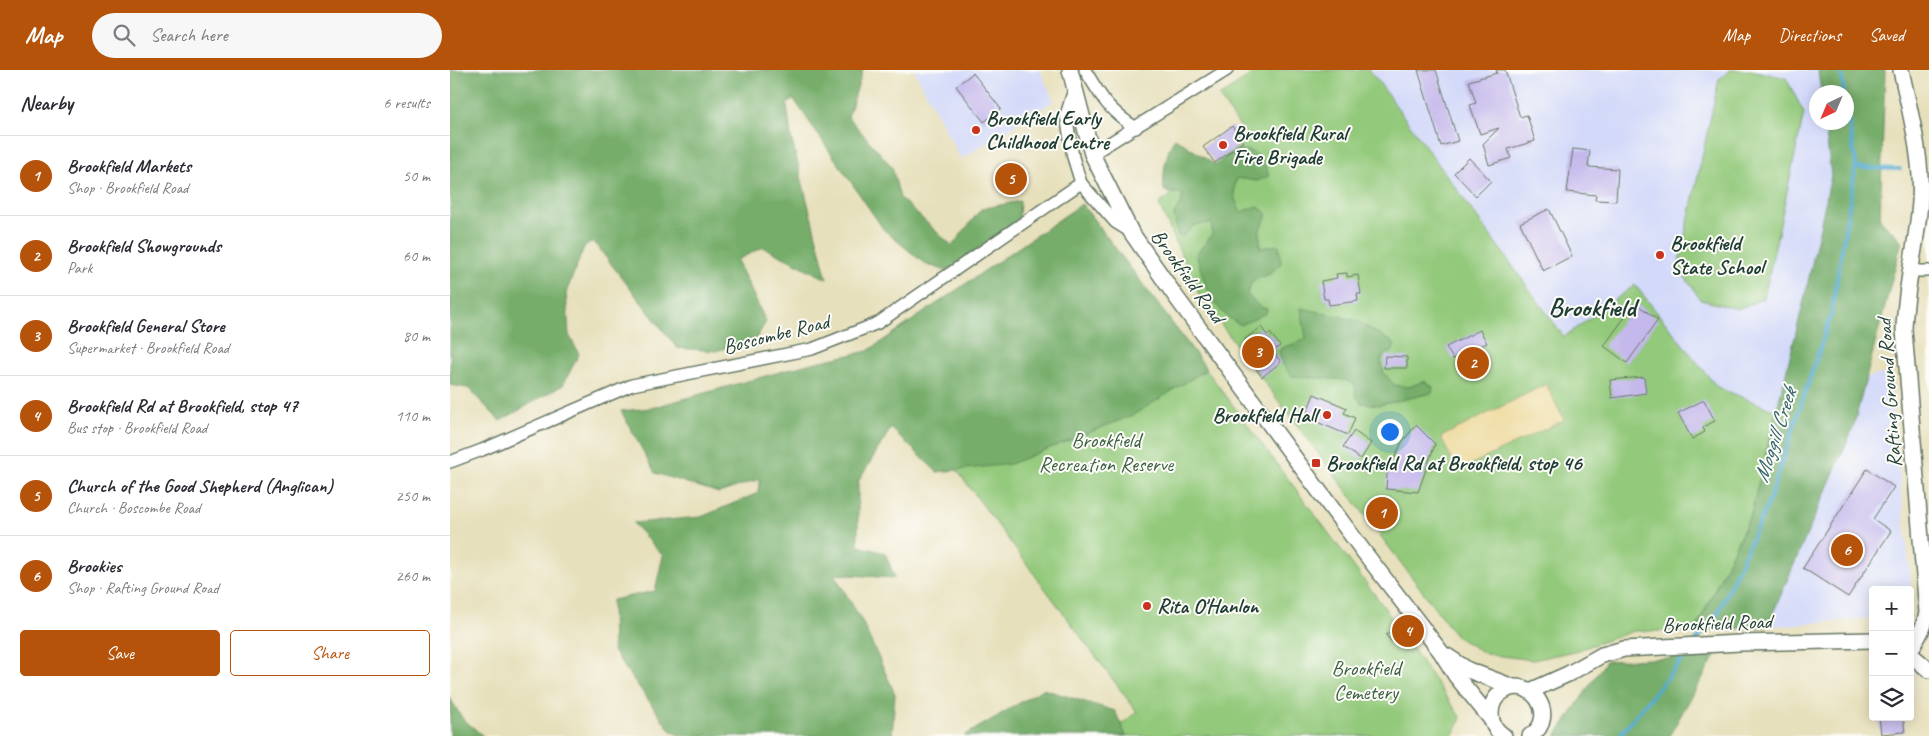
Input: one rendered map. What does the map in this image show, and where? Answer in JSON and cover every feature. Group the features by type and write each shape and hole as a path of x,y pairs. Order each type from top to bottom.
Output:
{"main road":[{"name":"Brookfield Road","path":"1070,70 1092,154 1131,232 1176,297 1497,730"},
{"name":"Rafting Ground Road","path":"1900,70 1916,145 1920,180 1918,221 1905,307 1905,357 1922,530 1927,613 1924,627 1914,646"},
{"name":"Brookfield Road","path":"1441,652 1468,670 1513,687 1530,691 1568,674 1602,655 1624,649 1649,646 1869,640"},
{"path":"1914,657 1929,670"},
{"name":"Brookfield Road","path":"1541,704 1568,674"},
{"path":"1497,730 1491,711 1498,695 1513,687"},
{"path":"1530,691 1541,704 1542,721 1530,736"}],"street":[{"path":"1084,70 1104,103 1115,114 1136,128"},
{"path":"1092,154 1227,70"},
{"path":"1075,87 1066,115 1073,157 1081,183 1115,222 1131,232"},
{"name":"Boscombe Road","path":"450,462 632,385 812,349 878,323 1081,183"},
{"path":"1910,271 1929,272"}],"shaded area":[{"name":"Brookfield Early Childhood Centre","path":"914,70 1040,70 1054,101 961,159"},
{"name":"Brookfield State School","path":"1370,70 1818,70 1820,85 1809,85 1809,130 1826,130 1831,176 1805,296 1776,411 1717,387 1635,286 1565,337"},
{"path":"1889,373 1911,586 1869,586 1869,618 1767,627 1853,428 1866,377"}],"green space":[{"path":"450,70 863,70 848,117 892,167 900,198 952,246 981,209 1020,201 1019,218 964,266 944,270 925,264 884,230 793,98 787,105 791,137 827,279 763,247 737,260 766,322 756,338 716,351 677,348 593,241 584,247 566,293 569,335 579,354 563,385 500,421 468,388 450,385"},
{"path":"1258,70 1370,70 1564,337 1635,285 1717,387 1776,411 1751,514 1695,631 1634,631 1578,650 1533,660 1486,654 1457,637 1200,297 1159,204 1249,139 1219,97"},
{"path":"1730,70 1751,70 1786,78 1804,113 1764,298 1738,309 1701,300 1678,267 1719,79"},
{"path":"1818,70 1885,70 1880,219 1902,241 1853,428 1767,627 1695,631 1751,514 1805,296 1831,176 1826,130 1854,130 1854,85 1820,85"},
{"path":"1175,138 1217,166 1236,149 1254,153 1261,159 1269,176 1257,181 1237,178 1234,191 1235,199 1241,212 1257,206 1268,214 1260,229 1260,248 1279,245 1281,263 1270,274 1252,281 1247,294 1260,307 1267,309 1266,313 1241,325 1231,319 1216,304 1206,286 1196,254 1212,235 1212,223 1194,225 1184,236 1178,236 1174,214 1182,201 1182,193 1169,193 1164,190 1164,170"},
{"name":"Brookfield Recreation Reserve","path":"1082,204 1381,603 1461,718 1452,736 1105,736 1137,712 868,351"},
{"path":"1082,204 1207,369 1133,415 1010,464 937,472 891,428 858,482 858,546 885,553 895,578 834,574 861,619 895,694 892,736 680,736 670,730 613,651 612,600 655,591 663,556 633,523 701,517 758,493 760,479 719,493 655,473 621,411 651,408 812,363 868,351"},
{"path":"1301,308 1355,320 1392,342 1395,346 1391,353 1386,353 1381,361 1384,373 1394,385 1409,387 1424,381 1433,387 1432,393 1379,405 1361,403 1356,396 1355,385 1346,380 1292,376 1281,360 1280,349 1306,339"},
{"path":"1715,656 1669,736 1556,736 1606,661"},
{"path":"1043,689 1115,711 1126,736 964,736"},
{"path":"450,698 462,718 483,736 450,736"}],"sand":[{"path":"1546,384 1564,420 1457,471 1441,437"}],"building":[{"path":"1418,70 1436,70 1458,141 1441,146"},
{"path":"1496,70 1505,70 1520,117 1527,115 1535,141 1508,149 1511,158 1489,165 1483,144 1499,128 1480,134 1470,105 1476,103 1469,81 1497,73"},
{"path":"973,73 1001,109 984,122 956,86"},
{"name":"Brookfield Rural Fire Brigade","path":"1232,126 1243,142 1215,163 1203,147"},
{"path":"1573,149 1590,151 1588,167 1618,169 1616,201 1595,200 1596,195 1567,192"},
{"path":"1469,158 1491,181 1476,196 1454,173"},
{"path":"1010,167 1022,184 1011,192 999,175"},
{"path":"1549,209 1572,256 1543,271 1520,223"},
{"path":"1347,273 1347,277 1358,275 1361,294 1357,294 1358,301 1329,305 1328,299 1324,299 1321,281 1337,278 1336,274"},
{"path":"1635,303 1658,320 1627,363 1604,346"},
{"path":"1261,327 1267,335 1270,333 1280,346 1273,351 1281,362 1262,377 1244,353 1252,347 1245,339"},
{"path":"1480,330 1487,343 1453,359 1446,347"},
{"path":"1385,356 1407,357 1407,368 1384,368"},
{"path":"1644,377 1646,393 1612,398 1610,380"},
{"name":"Brookfield Hall","path":"1314,394 1347,408 1344,413 1355,418 1348,435 1305,417"},
{"path":"1704,400 1715,421 1703,427 1705,432 1692,439 1678,413"},
{"path":"1416,425 1435,444 1418,492 1386,489 1387,474 1402,442"},
{"path":"1354,431 1371,443 1361,459 1343,447"},
{"path":"1867,469 1894,487 1873,519 1891,531 1848,597 1803,568"},
{"path":"1399,625 1405,632 1392,642 1386,635"},
{"path":"1879,721 1904,721 1905,732 1881,734"}],"waterway":[{"name":"Moggill Creek","path":"1841,70 1843,85"},
{"name":"Moggill Creek","path":"1696,641 1717,615 1769,501 1831,315 1856,164 1850,130"},
{"path":"1856,168 1900,169"},
{"name":"Moggill Creek","path":"1619,736 1689,651"}],"place":[{"name":"Brookfield Early Childhood Centre","path":"976,130"},
{"name":"Brookfield Rural Fire Brigade","path":"1223,145"},
{"name":"Church of the Good Shepherd (Anglican)","path":"1011,179"},
{"name":"Brookfield State School","path":"1660,255"},
{"name":"Brookfield General Store","path":"1258,352"},
{"name":"Brookfield Showgrounds","path":"1473,363"},
{"name":"Brookfield Hall","path":"1327,415"},
{"name":"Brookfield Rd at Brookfield, stop 46","path":"1316,463"},
{"name":"Brookfield Markets","path":"1382,513"},
{"name":"Brookies","path":"1847,550"},
{"name":"Rita O'Hanlon","path":"1147,606"},
{"name":"Brookfield Rd at Brookfield, stop 47","path":"1408,631"}],"district":[{"name":"Brookfield","path":"1592,307"}],"park label":[{"name":"Brookfield Cemetery","path":"1366,680"}]}
